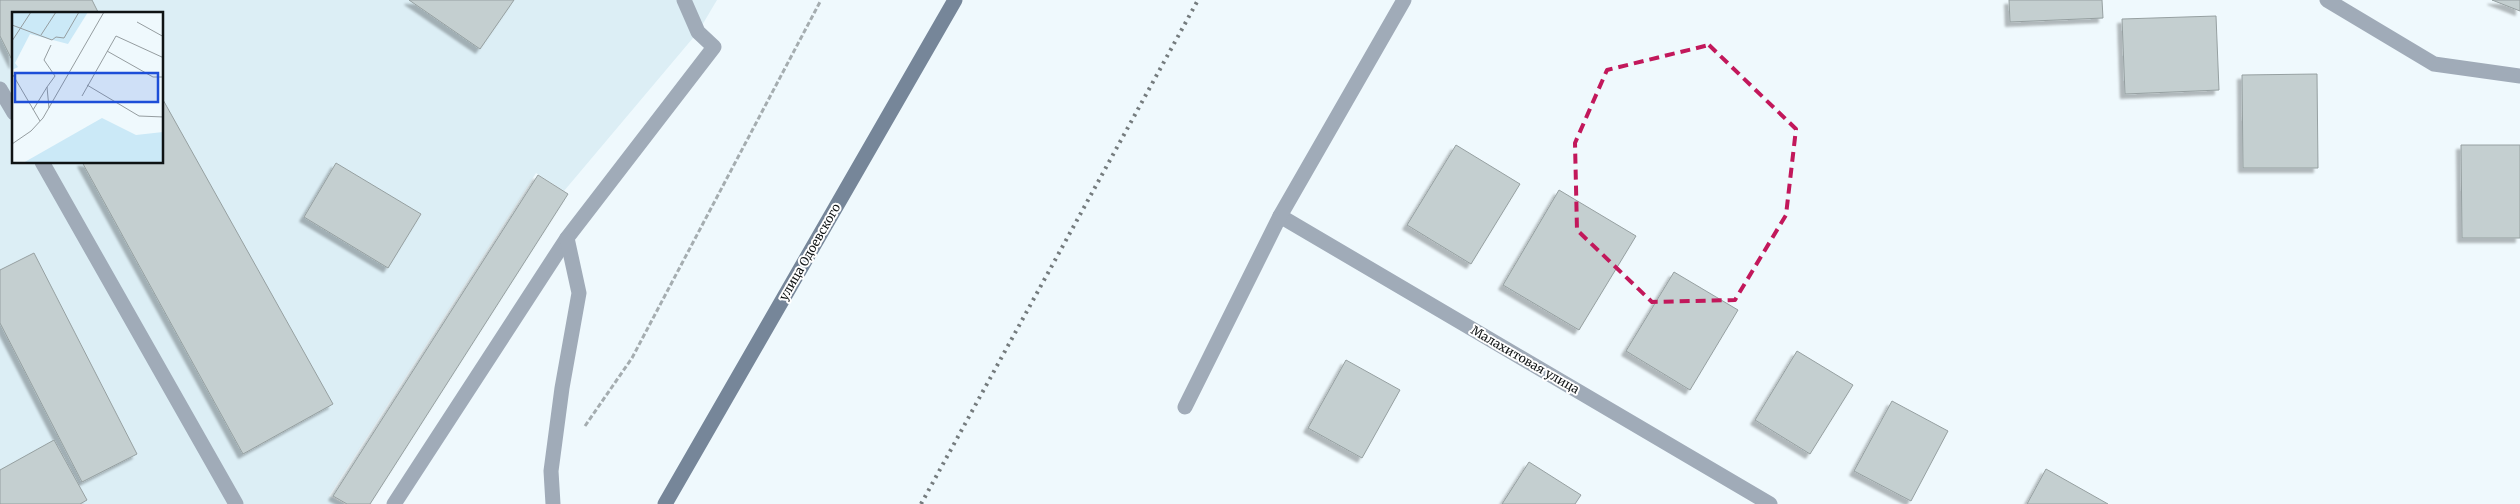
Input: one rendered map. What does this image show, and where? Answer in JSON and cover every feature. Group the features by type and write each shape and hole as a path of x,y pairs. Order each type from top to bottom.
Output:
{"street":[{"path":"394,504 567,238 714,47 698,32 684,0"},
{"name":"улица Одоевского","path":"665,504 955,0"},
{"path":"1185,407 1280,216 1404,0"},
{"path":"2327,0 2434,64 2520,76"},
{"path":"0,89 12,110"},
{"path":"43,164 236,504"},
{"name":"Малахитовая улица","path":"1280,216 1770,504"},
{"path":"553,504 551,471 562,388 579,293 567,238"}],"path":[{"path":"583,429 632,358 820,0"}],"highlighted area":[{"path":"1709,45 1796,129 1786,215 1735,300 1652,302 1577,230 1575,143 1607,70"}],"shaded area":[{"path":"0,0 717,0 698,32 564,191 536,173 329,496 344,504 0,504"}],"building":[{"path":"0,0 92,0 98,12 12,12 12,60 0,36"},
{"path":"409,0 514,0 480,49"},
{"path":"2009,0 2102,0 2103,18 2010,22"},
{"path":"2492,0 2520,0 2520,11"},
{"path":"2216,16 2219,90 2125,94 2122,19"},
{"path":"2317,74 2318,168 2243,168 2242,75"},
{"path":"164,102 333,404 243,454 83,164 164,164"},
{"path":"1456,145 1520,184 1471,264 1407,225"},
{"path":"2461,145 2520,145 2520,238 2462,238"},
{"path":"336,163 421,214 388,268 304,217"},
{"path":"538,175 568,194 370,504 347,504 333,496"},
{"path":"1559,190 1636,236 1579,330 1503,285"},
{"path":"34,253 137,454 82,482 0,323 0,270"},
{"path":"1674,272 1738,310 1690,390 1626,351"},
{"path":"1797,351 1853,385 1810,454 1755,420"},
{"path":"1346,360 1400,390 1362,458 1308,428"},
{"path":"1892,401 1948,431 1911,501 1854,471"},
{"path":"54,440 87,500 80,504 0,504 0,470"},
{"path":"1529,462 1581,495 1575,504 1502,504"},
{"path":"2046,469 2108,504 2027,504"}],"railway":[{"path":"921,504 1198,0"}]}
